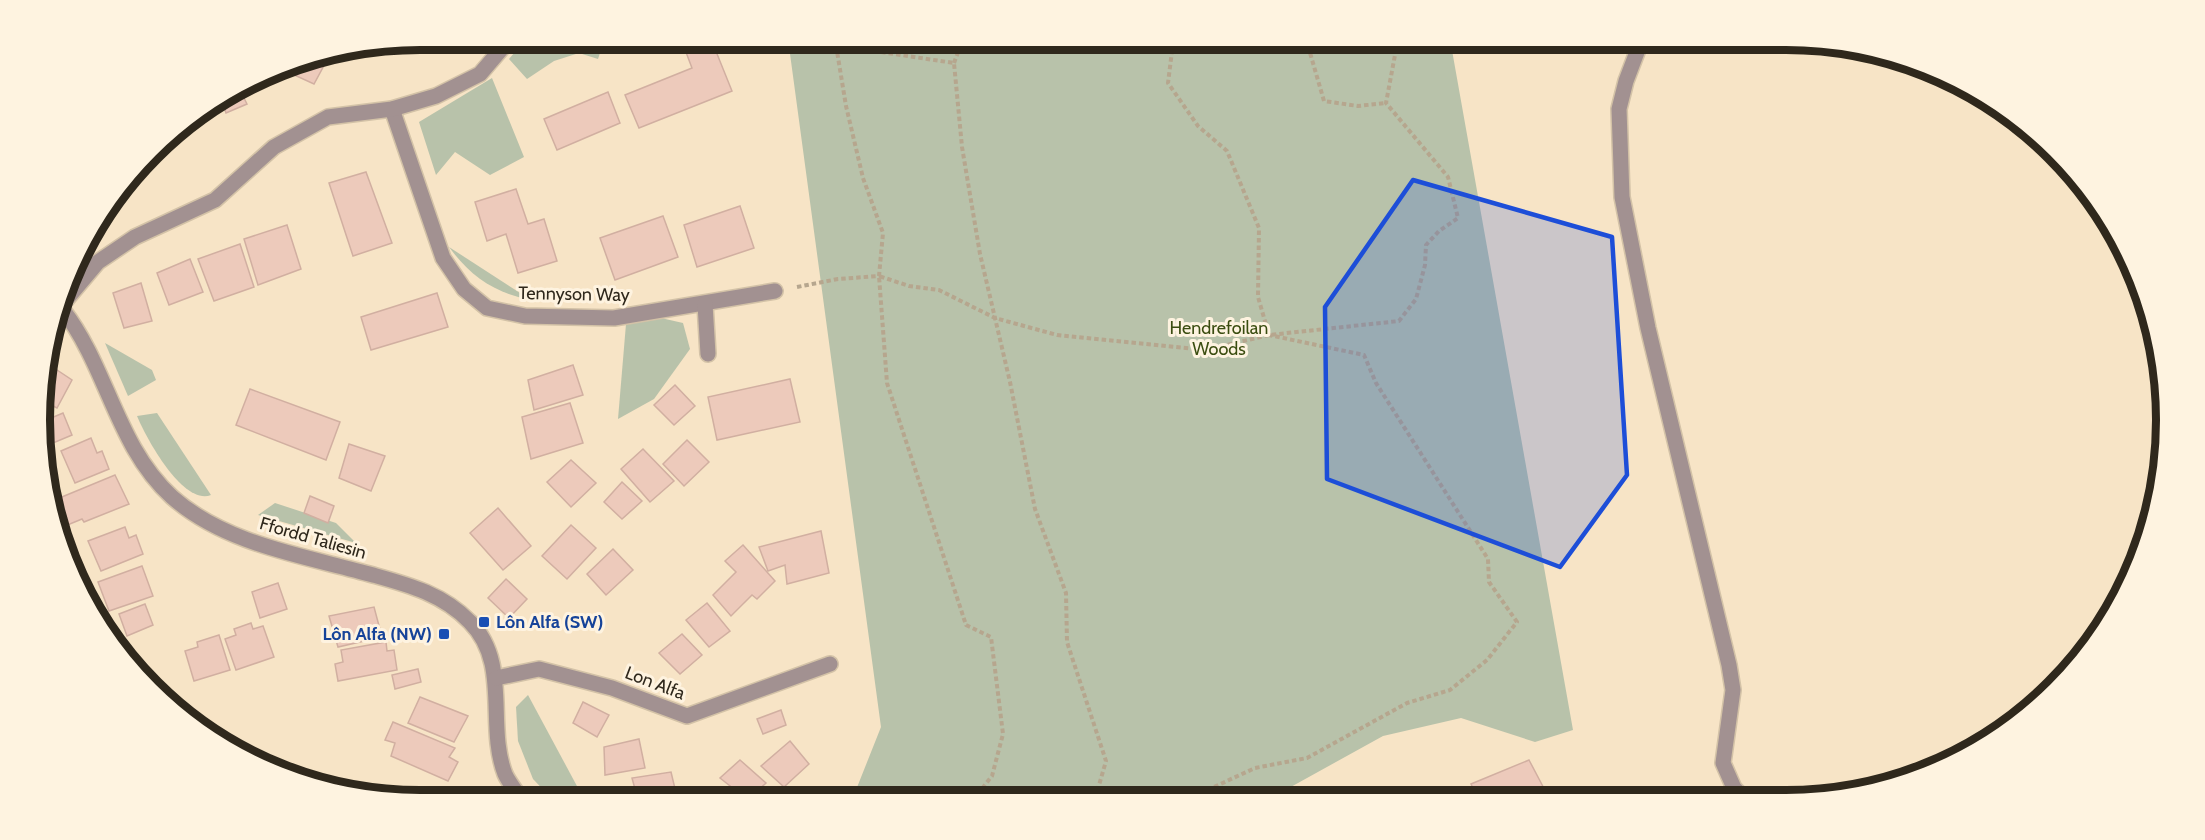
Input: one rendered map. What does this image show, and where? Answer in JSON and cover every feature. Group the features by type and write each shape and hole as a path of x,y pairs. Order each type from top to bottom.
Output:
{"street":[{"path":"72,292 98,262 135,237 215,200 274,147 328,117 392,109 436,96 480,74 501,50"},
{"path":"1639,50 1626,81 1619,109 1622,197 1648,328 1730,665 1733,690 1723,763 1736,790"},
{"name":"Tennyson Way","path":"392,109 443,258 464,289 487,308 525,316 614,318 776,291"},
{"path":"705,304 708,354"},
{"name":"Ffordd Taliesin","path":"65,313 89,351 125,435 145,467 172,497 204,520 252,542 404,584 443,598 472,623 488,651 496,678 498,735 505,774 515,790"},
{"name":"Lon Alfa","path":"496,678 539,669 612,688 687,716 830,664"}],"path":[{"path":"837,50 846,106 861,168 883,233 879,276 887,383 966,625 991,637 1003,734 992,776 980,790"},
{"path":"880,50 954,63"},
{"path":"959,50 954,63 962,147 980,254 1035,509 1066,593 1067,642 1106,761 1098,790"},
{"path":"1172,50 1168,83 1198,126 1227,152 1259,228 1258,297 1269,335"},
{"path":"1309,50 1324,101 1358,106 1386,103"},
{"path":"1386,103 1396,50"},
{"path":"776,291 838,279 879,276 909,286 939,290 995,318 1057,335 1205,350 1269,335 1399,321 1416,298 1425,265 1426,245 1439,231 1458,218 1448,177 1386,103"},
{"path":"1207,790 1255,768 1307,758 1407,703 1450,690 1487,660 1517,622 1489,582 1488,559 1376,383 1364,355 1269,335"}],"highlighted area":[{"path":"1413,180 1612,237 1627,475 1560,567 1327,479 1325,307"}],"green space":[{"path":"517,50 601,50 598,59 579,53 554,61 527,79 509,59"},
{"name":"Hendrefoilan Woods","path":"789,50 1452,50 1573,730 1535,742 1461,718 1383,736 1285,790 856,790 881,727"},
{"path":"492,78 524,157 490,175 455,152 436,175 419,122"},
{"path":"449,247 531,300 506,293 485,282 466,267"},
{"path":"661,318 683,323 690,349 654,399 618,419 626,324"},
{"path":"105,343 152,370 156,380 128,396"},
{"path":"157,413 211,495 200,496 189,490 178,481 157,454 137,416"},
{"path":"275,503 336,523 356,543 258,515"},
{"path":"528,695 579,790 544,790 533,779 518,741 516,707"}],"building":[{"path":"685,50 715,50 732,91 639,128 625,95 692,68"},
{"path":"326,62 314,84 290,73"},
{"path":"608,92 620,123 557,150 544,119"},
{"path":"243,95 247,104 226,113 224,107 219,109"},
{"path":"366,172 392,243 353,256 329,183"},
{"path":"516,189 528,224 544,219 557,261 518,273 506,234 487,241 475,202"},
{"path":"740,206 754,248 697,267 684,225"},
{"path":"663,216 678,257 615,280 600,238"},
{"path":"287,225 301,269 258,285 244,239"},
{"path":"240,244 254,287 214,301 198,259"},
{"path":"190,259 203,292 169,305 157,273"},
{"path":"141,283 152,321 124,328 113,293"},
{"path":"437,293 448,327 371,350 361,317"},
{"path":"573,365 583,395 534,410 528,380"},
{"path":"54,368 72,380 57,408 50,404"},
{"path":"790,379 800,422 717,440 708,397"},
{"path":"675,385 695,406 674,425 654,405"},
{"path":"250,389 340,422 326,460 236,425"},
{"path":"570,403 583,443 531,459 522,417"},
{"path":"63,413 72,435 50,444 50,418"},
{"path":"91,438 97,453 102,451 109,469 75,483 61,451"},
{"path":"687,440 709,462 684,486 663,464"},
{"path":"349,444 385,456 371,491 339,478"},
{"path":"643,449 674,481 650,502 621,469"},
{"path":"571,460 596,483 571,507 547,482"},
{"path":"115,475 129,504 84,522 82,519 65,526 58,498"},
{"path":"622,482 642,501 622,519 604,502"},
{"path":"310,496 334,506 328,523 304,513"},
{"path":"498,508 531,546 503,570 470,533"},
{"path":"571,525 596,548 567,579 542,556"},
{"path":"125,527 129,538 136,535 143,554 101,571 88,541"},
{"path":"821,531 829,573 787,584 785,565 768,571 759,547"},
{"path":"743,545 775,581 757,599 752,595 731,616 713,595 736,572 725,561"},
{"path":"613,549 633,570 606,595 587,574"},
{"path":"142,566 153,596 109,611 98,582"},
{"path":"506,579 527,599 509,618 488,598"},
{"path":"278,583 287,609 260,618 252,592"},
{"path":"707,603 730,631 709,647 686,620"},
{"path":"145,604 153,625 127,636 119,614"},
{"path":"374,607 382,637 338,647 329,616"},
{"path":"251,623 253,629 263,626 274,657 236,670 225,639 236,635 234,629"},
{"path":"682,634 702,655 680,674 659,653"},
{"path":"219,635 230,670 194,681 185,651 198,647 197,642"},
{"path":"386,642 387,651 394,650 397,670 338,681 335,664 343,662 341,650"},
{"path":"418,669 421,682 395,689 392,675"},
{"path":"420,697 468,716 454,742 408,723"},
{"path":"583,702 609,715 597,737 573,723"},
{"path":"781,710 786,725 763,734 757,719"},
{"path":"393,722 455,748 449,757 458,762 448,781 391,756 395,743 385,740"},
{"path":"639,739 645,768 605,775 604,747"},
{"path":"790,741 809,764 784,787 761,766"},
{"path":"740,760 766,783 759,790 735,790 720,778"},
{"path":"1529,760 1545,790 1474,790 1471,784"},
{"path":"671,772 675,790 635,790 632,778"}],"place":[{"name":"Lôn Alfa (SW)","path":"484,622"},
{"name":"Lôn Alfa (NW)","path":"444,634"}]}
